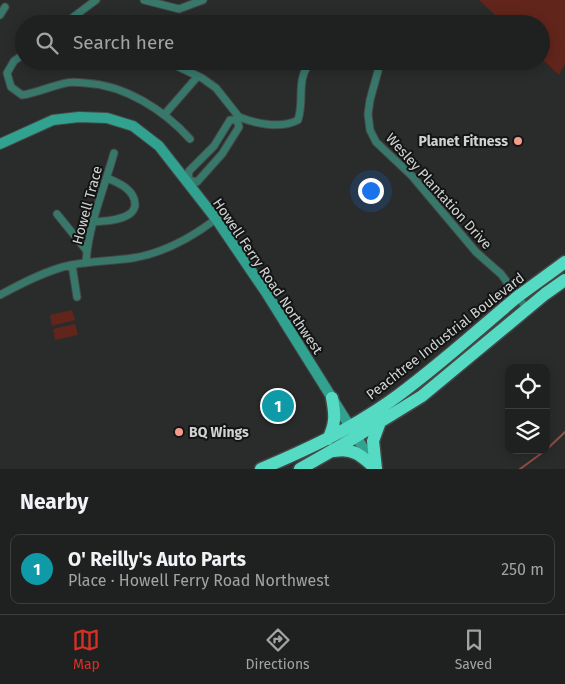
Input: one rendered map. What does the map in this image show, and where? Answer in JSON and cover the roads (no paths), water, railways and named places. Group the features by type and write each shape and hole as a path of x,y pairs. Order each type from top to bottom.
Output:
{"highway":[{"name":"Peachtree Industrial Boulevard","path":"300,469 330,452 518,297 565,262"},
{"name":"Peachtree Industrial Boulevard","path":"261,469 328,439 380,422 422,396 544,294 565,280"},
{"path":"328,439 335,416 332,398"},
{"path":"376,469 373,440 380,422"},
{"path":"330,452 343,449 351,450 358,453 376,469"}],"street":[{"path":"78,15 96,0"},
{"path":"144,0 179,9 203,0"},
{"path":"0,14 5,8"},
{"path":"15,60 7,73 11,87 22,96 67,82 100,84 123,91 164,115 176,123 190,139"},
{"path":"0,70 10,69"},
{"path":"185,70 216,88 238,119 239,127 215,162 197,182 187,181 189,171 206,154 230,120 238,119 280,126 298,120 301,103 301,77 305,70"},
{"name":"Wesley Plantation Drive","path":"378,70 368,114 370,130 376,142 412,176 476,252 502,274 527,309"},
{"path":"164,115 198,76"},
{"name":"Howell Ferry Road Northwest","path":"0,144 53,120 79,117 107,118 133,126 159,146 216,219 267,294 376,469"},
{"name":"Howell Trace","path":"86,263 93,222 114,153"},
{"path":"206,154 215,162"},
{"path":"93,222 122,218 130,215 135,209 135,199 129,191 119,183 107,178"},
{"path":"57,214 87,251"},
{"path":"0,295 41,276 72,265 134,258 176,245 193,236 216,219"},
{"path":"72,265 77,296"}],"waterway":[{"path":"550,446 565,432"},
{"path":"520,469 541,454"}],"place":[{"name":"Planet Fitness","path":"518,141"},
{"name":"O' Reilly's Auto Parts","path":"278,406"},
{"name":"BQ Wings","path":"179,432"}]}
